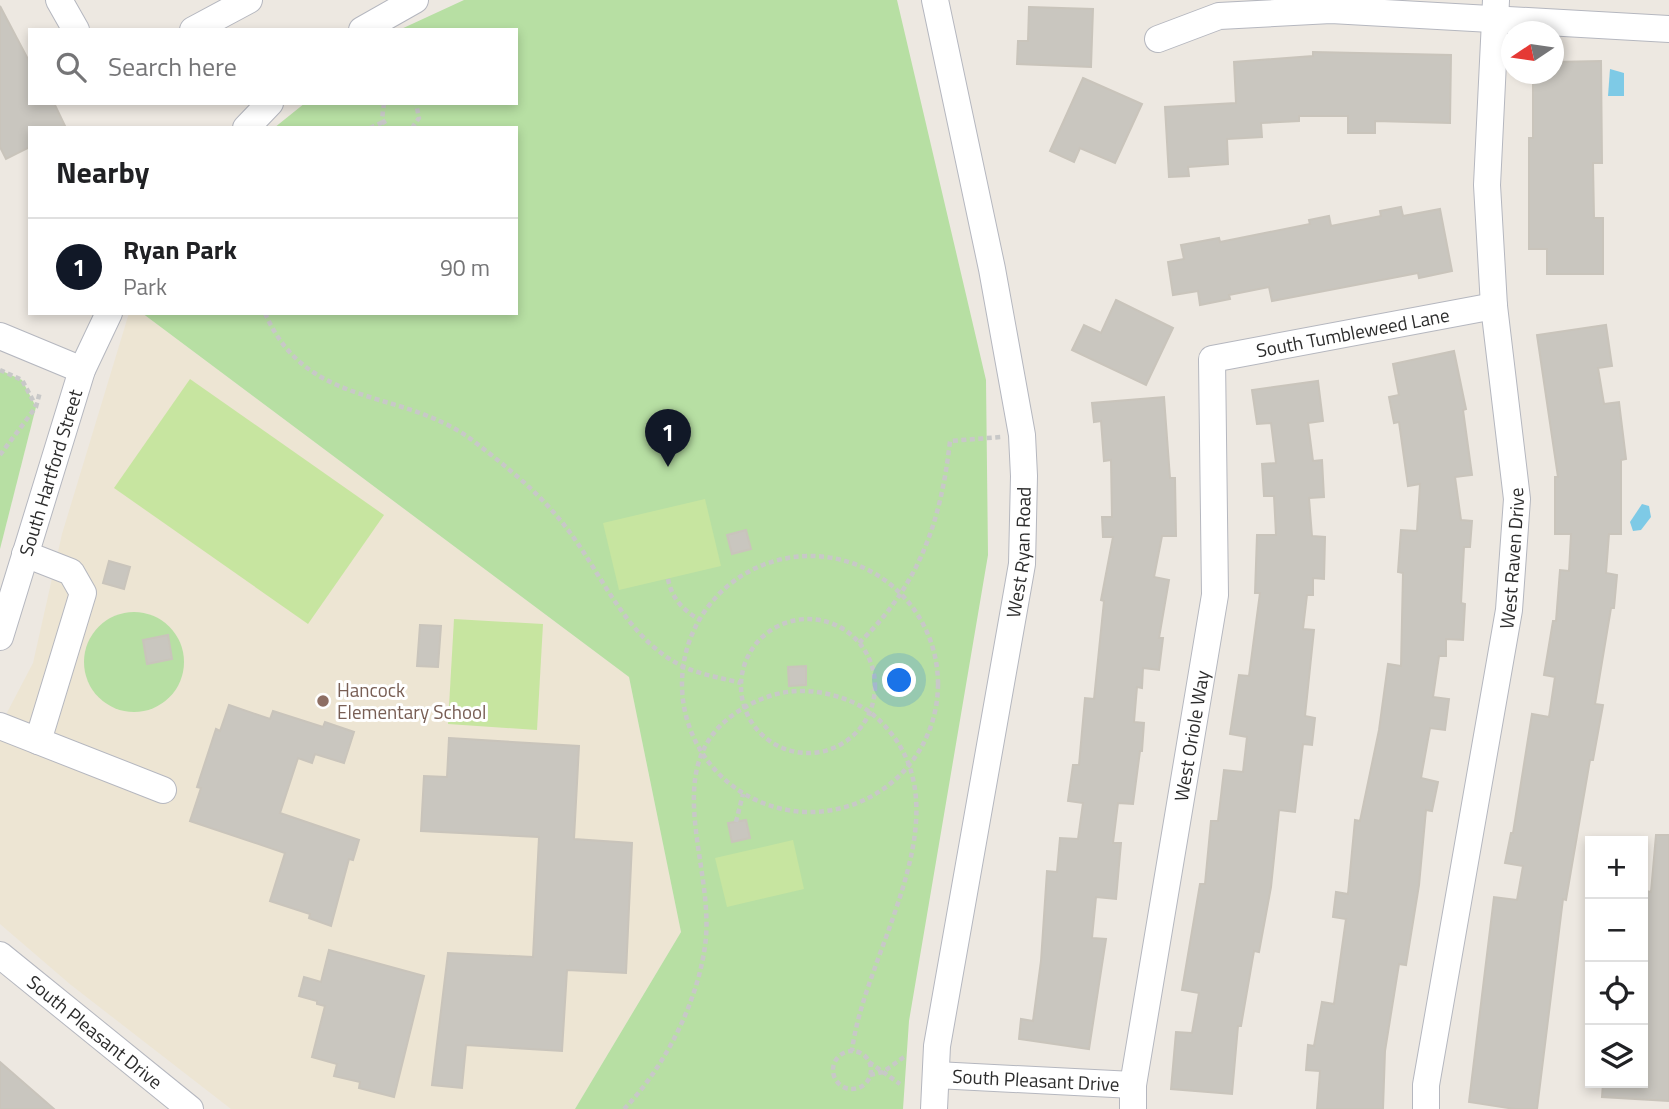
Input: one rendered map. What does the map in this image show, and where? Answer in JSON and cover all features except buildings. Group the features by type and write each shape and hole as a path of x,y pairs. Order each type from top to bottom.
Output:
{"street":[{"path":"60,0 75,28"},
{"path":"197,28 249,0"},
{"path":"366,28 415,0"},
{"name":"West Ryan Road","path":"934,0 992,269 1022,435 1024,476 1022,564 937,1046 934,1109"},
{"path":"1158,39 1219,16 1331,10 1495,9 1669,29"},
{"name":"West Raven Drive","path":"1426,1109 1426,1085 1509,610 1517,499 1494,306 1487,185 1495,9"},
{"path":"248,126 268,105"},
{"name":"South Tumbleweed Lane","path":"1212,359 1494,306"},
{"name":"South Hartford Street","path":"0,637 82,370 108,315"},
{"path":"0,336 82,370"},
{"name":"West Oriole Way","path":"1133,1097 1215,595 1212,359"},
{"path":"25,554 71,572 80,582 83,593 38,741"},
{"path":"0,726 163,790"},
{"name":"South Pleasant Drive","path":"0,955 190,1109"},
{"name":"South Pleasant Drive","path":"936,1075 1133,1097"}],"path":[{"path":"383,105 383,122 386,126"},
{"path":"413,126 419,118 416,105"},
{"path":"374,126 383,122"},
{"path":"266,315 271,328 293,358 322,380 443,423 472,440 518,478 555,514 634,627 682,666 741,683"},
{"path":"0,370 22,380 36,407"},
{"path":"0,455 36,407 40,392"},
{"path":"859,643 884,619 932,535 942,503 950,441 1022,435"},
{"path":"802,555 839,558 873,572 901,593 924,624 936,659 939,695 930,731 909,767 886,789 854,806 818,814 782,811 743,794 718,775 696,745 684,710 682,666 690,638 700,620 708,606 734,580 766,562 802,555"},
{"path":"668,579 670,589 682,607 700,620"},
{"path":"804,619 822,620 840,627 859,643 873,673 874,692 869,712 847,740 830,749 812,753 793,751 775,744 760,733 745,707 741,683 745,662 755,645 768,632 785,623 804,619"},
{"path":"624,1109 666,1051 686,1011 705,946 708,905 703,864 693,825 692,793 703,754 714,734 745,707 765,696 797,690 828,692 858,704 884,723 896,741 913,780 915,812 911,851 899,901 855,1026 852,1051"},
{"path":"736,821 743,794"},
{"path":"869,1061 870,1075 862,1086 855,1089 848,1089 836,1081 833,1075 834,1061 838,1055 852,1051 864,1055 900,1084"},
{"path":"870,1075 883,1072 904,1057"}],"shaded area":[{"name":"Hancock Elementary School","path":"128,315 145,315 629,677 681,932 575,1109 231,1109 71,985 0,924 0,726 33,663 62,534"}],"green space":[{"path":"464,0 897,0 986,380 988,555 909,1021 903,1109 575,1109 681,932 629,677 145,315 518,315 518,126 276,126 303,105 518,105 518,28 403,28"},
{"path":"0,370 22,380 36,407 0,549"},
{"path":"190,379 384,515 308,624 114,488"},
{"path":"705,499 721,566 619,590 603,523"},
{"path":"134,612 153,616 169,627 180,643 184,662 180,681 169,697 153,708 134,712 115,708 99,697 88,681 84,662 88,643 99,627 115,616"},
{"path":"454,619 543,624 537,730 448,724"},
{"path":"793,840 804,889 727,907 715,858"}],"water":[{"path":"1610,69 1624,73 1624,96 1608,96"},
{"path":"1642,504 1649,506 1651,517 1641,530 1633,531 1630,522"}],"place":[{"name":"Ryan Park","path":"668,467"},
{"name":"Hancock Elementary School","path":"323,701"}]}
